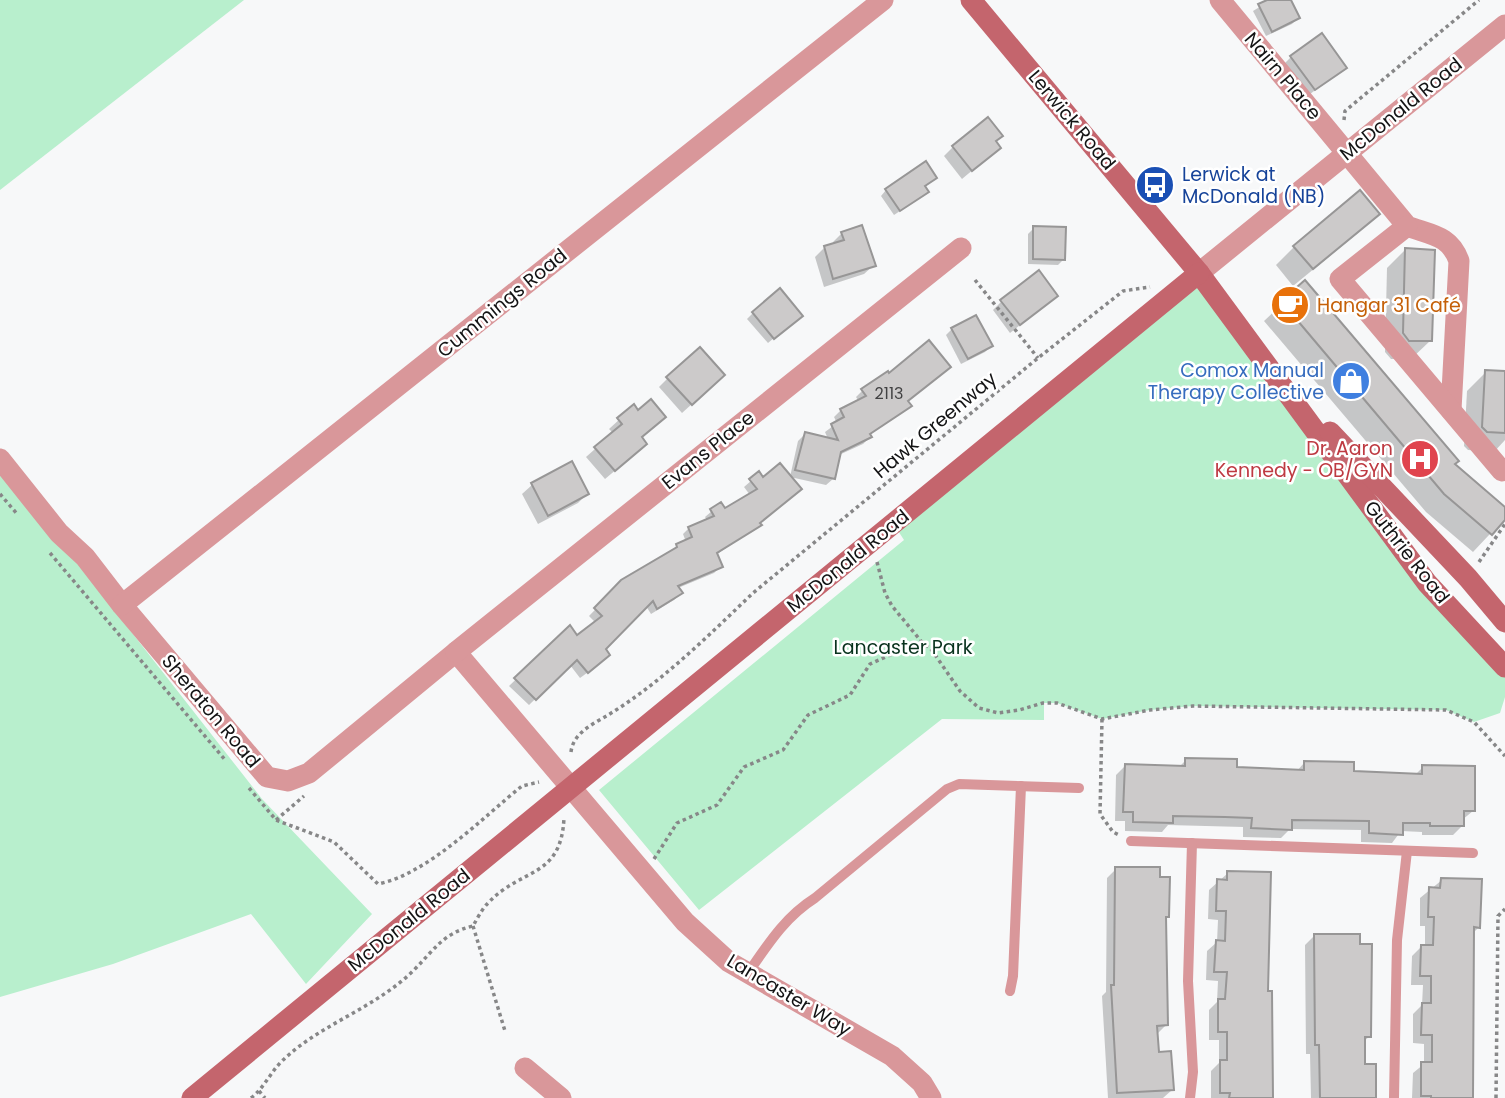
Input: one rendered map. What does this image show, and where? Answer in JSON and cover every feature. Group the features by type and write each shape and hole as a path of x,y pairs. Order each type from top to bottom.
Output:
{"street":[{"name":"Cummings Road","path":"122,606 883,0"},
{"name":"Lerwick Road","path":"971,0 1199,273"},
{"name":"Nairn Place","path":"1220,0 1407,226"},
{"name":"McDonald Road","path":"192,1098 1346,152 1505,25"},
{"path":"1451,410 1459,261 1454,247 1444,239 1407,226 1340,279 1502,471"},
{"name":"Evans Place","path":"456,652 961,248"},
{"name":"Guthrie Road","path":"1199,273 1427,583 1505,667"},
{"name":"Guthrie Road","path":"1267,364 1468,578 1505,622"},
{"name":"Sheraton Road","path":"0,459 59,533 85,557 122,606 267,777 288,781 309,774 456,652"},
{"path":"456,652 571,787"},
{"name":"Lancaster Way","path":"571,787 685,922 729,962 891,1056 922,1083 931,1098"},
{"path":"525,1068 561,1098"}],"lane":[{"path":"748,973 782,924 798,909 947,789 959,784 1079,788"},
{"path":"1010,991 1013,976 1021,786"},
{"path":"1131,841 1473,853"},
{"path":"1190,1098 1193,1072 1188,981 1192,843"},
{"path":"1394,1098 1397,940 1407,851"}],"path":[{"path":"1345,111 1479,0"},
{"path":"975,280 1038,358"},
{"name":"Hawk Greenway","path":"570,752 578,735 630,702 710,634 753,593 1038,358 1123,292 1161,286"},
{"path":"1468,578 1505,524"},
{"path":"868,544 880,568 885,593 892,606 931,649 960,691 979,708 998,713 1044,703 1057,703 1102,719 1150,710 1193,706 1446,710 1474,722 1505,756"},
{"path":"649,863 677,823 717,804 744,767 783,750 808,715 850,695 870,664 921,641"},
{"path":"1102,719 1100,814 1113,832 1131,841"},
{"path":"276,820 313,789"},
{"path":"251,1098 280,1062 311,1038 366,1005 412,972 439,943 456,930 472,926 487,903 510,885 549,863 558,852 563,838 564,818"},
{"path":"1496,1098 1498,916 1505,909"},
{"path":"472,926 505,1031"},
{"path":"259,1091 265,1098"}],"green space":[{"path":"0,0 244,0 0,190"},
{"name":"Lancaster Park","path":"1199,273 1505,667 1505,697 1500,713 1474,722 1446,710 1193,706 1150,710 1102,719 1057,703 1044,703 1044,720 942,719 699,910 599,790 904,540 893,523"},
{"path":"0,464 262,799 372,914 306,984 251,914 113,964 0,997"}],"building":[{"path":"1267,0 1291,0 1300,18 1272,32 1258,4"},
{"path":"1322,33 1347,68 1315,90 1290,56"},
{"path":"988,117 1003,136 996,141 1001,148 972,171 952,146"},
{"path":"926,161 937,178 925,186 929,192 900,211 885,189"},
{"path":"1360,190 1380,214 1313,269 1293,246"},
{"path":"862,225 876,266 833,279 824,246 844,240 841,232"},
{"path":"1033,226 1066,227 1065,260 1033,259"},
{"path":"1405,248 1435,250 1432,341 1409,341 1403,333"},
{"path":"1039,270 1058,296 1020,325 1000,300"},
{"path":"1305,280 1459,461 1455,464 1505,507 1505,520 1492,535 1444,494 1281,301"},
{"path":"780,288 803,316 774,339 752,312"},
{"path":"976,315 993,346 968,359 951,328"},
{"path":"929,340 951,367 908,401 912,406 870,434 872,437 841,452 835,479 795,470 805,432 838,440 831,424 844,417 840,409 866,396 861,389 888,371 889,373"},
{"path":"700,347 725,375 692,405 666,377"},
{"path":"1485,370 1505,371 1505,433 1487,432 1482,427"},
{"path":"651,399 666,417 642,437 647,444 615,471 594,447 622,424 617,418 634,404 638,410"},
{"path":"572,461 589,494 548,516 531,483"},
{"path":"780,463 802,489 760,523 762,525 717,553 723,567 678,586 683,593 657,609 653,601 606,649 610,655 588,673 577,660 536,700 514,678 570,625 577,635 602,616 594,608 621,580 677,547 676,544 692,537 688,527 714,516 710,509 721,502 725,508 757,489 749,479 759,471 763,477"},
{"path":"1185,758 1237,759 1237,767 1304,770 1304,761 1354,762 1354,771 1422,774 1422,765 1475,766 1475,811 1464,811 1464,826 1403,823 1403,835 1369,833 1369,821 1292,820 1292,830 1251,828 1252,818 1173,816 1173,823 1133,822 1133,812 1123,812 1125,764 1185,766"},
{"path":"1115,867 1160,867 1160,877 1170,877 1169,917 1166,917 1168,1025 1157,1026 1159,1052 1171,1051 1174,1090 1117,1093 1111,985 1114,985"},
{"path":"1227,871 1271,872 1268,991 1272,991 1273,1098 1229,1098 1230,1093 1220,1093 1220,1060 1227,1060 1227,1032 1218,1032 1218,999 1225,999 1227,972 1214,972 1216,940 1225,941 1226,911 1216,911 1217,879 1227,880"},
{"path":"1441,878 1482,879 1480,928 1474,927 1473,1098 1421,1096 1421,1062 1432,1062 1432,1035 1421,1035 1422,1003 1431,1003 1431,976 1420,976 1421,945 1433,945 1434,917 1428,917 1429,887 1440,888"},
{"path":"1314,934 1360,934 1360,944 1372,944 1371,1037 1365,1037 1365,1064 1376,1064 1376,1098 1320,1098 1319,1045 1315,1045"}],"place":[{"name":"Lerwick at McDonald (NB)","path":"1155,185"},
{"name":"Hangar 31 Café","path":"1290,305"},
{"name":"Comox Manual Therapy Collective","path":"1351,381"},
{"name":"Dr. Aaron Kennedy - OB/GYN","path":"1420,459"}]}
